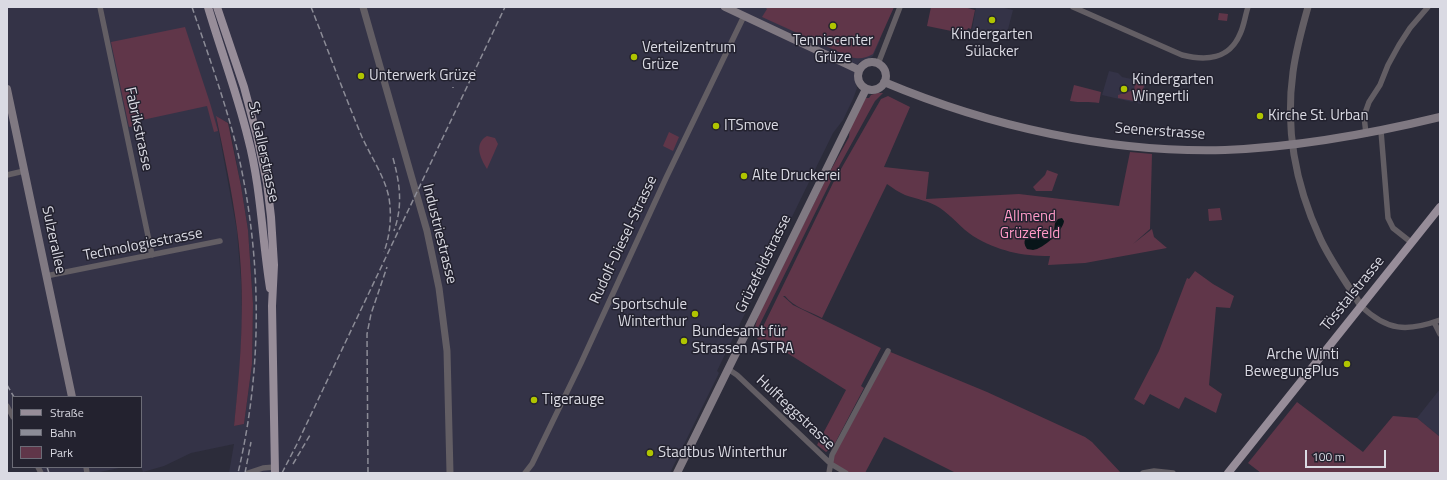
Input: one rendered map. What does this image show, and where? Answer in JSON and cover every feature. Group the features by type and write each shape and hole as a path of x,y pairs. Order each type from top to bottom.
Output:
{"main road":[{"name":"St. Gallerstrasse","path":"208,7 248,138 258,185 266,267 272,306"},
{"name":"St. Gallerstrasse","path":"217,7 244,87 257,136 271,217 274,246 272,306 275,470"},
{"path":"725,7 859,70"},
{"path":"870,62 878,64 884,69 884,82 874,90 866,89 858,79 859,70 865,64 870,62"},
{"name":"Seenerstrasse","path":"884,82 929,100 989,119 1059,136 1096,142 1158,148 1212,150 1292,145 1366,134 1440,117"},
{"name":"Sulzerallee","path":"7,89 72,396"},
{"name":"Grüzefeldstrasse","path":"677,473 866,89"},
{"name":"Tösstalstrasse","path":"1228,473 1440,207"}],"street":[{"name":"Fabrikstrasse","path":"100,7 152,255"},
{"name":"Industriestrasse","path":"363,7 427,231 438,282 445,323 447,351 450,473"},
{"path":"878,64 900,7"},
{"path":"1073,7 1182,55 1198,59 1206,59 1222,54 1233,45 1240,33 1248,7"},
{"path":"1308,7 1296,52 1290,102 1292,145 1298,177 1314,223 1327,251 1361,306 1368,312 1384,323 1396,327 1412,328 1440,320"},
{"path":"1366,134 1364,116 1369,102 1380,85 1388,65 1399,45 1410,28 1428,7"},
{"name":"Rudolf-Diesel-Strasse","path":"525,473 532,464 581,363 666,178 744,16"},
{"path":"1381,131 1388,218 1393,228 1412,243"},
{"path":"7,175 24,171"},
{"name":"Technologiestrasse","path":"46,276 220,241"},
{"path":"1434,322 1440,334"},
{"path":"829,473 832,455 888,351"},
{"name":"Hulfteggstrasse","path":"728,369 737,374 831,464 846,473"},
{"path":"7,406 12,415"},
{"path":"248,473 263,468 275,470"},
{"path":"1143,473 1154,471 1173,473"}],"shaded area":[{"path":"7,7 894,7 880,36 880,40 873,56 868,60 859,62 854,77 857,88 853,99 843,120 833,133 809,182 717,371 719,373 670,473 229,473 234,444 191,453 164,466 143,472 141,468 142,396 12,396 12,410 7,402","holes":["216,117 229,123 248,230 253,304 252,364 244,424 234,426 240,370 242,322 241,281 237,231"]},
{"name":"Kindergarten Sülacker","path":"976,7 1000,7 1013,10 1006,37 972,30"},
{"name":"Kindergarten Wingertli","path":"1109,71 1118,73 1122,77 1146,82 1141,104 1102,95"},
{"path":"1062,218 1064,221 1063,225 1052,239 1037,249 1027,249 1025,239 1028,236 1054,230 1055,223 1058,219"},
{"path":"1440,389 1440,437 1417,418"},
{"path":"41,468 119,468 95,473 43,473"}],"green space":[{"name":"Tenniscenter Grüze","path":"765,7 894,7 873,54 864,58 859,58 850,57 762,17 767,9"},
{"path":"931,7 964,7 975,10 971,29 968,28 966,34 927,26"},
{"path":"1219,13 1228,14 1227,21 1218,20"},
{"path":"185,27 218,131 214,132 207,106 133,122 134,126 129,127 111,42"},
{"path":"1135,83 1144,85 1142,96 1135,94 1134,101 1118,98 1118,95 1134,90"},
{"path":"1074,85 1101,92 1099,103 1070,101"},
{"path":"883,93 875,101 831,181 755,334 753,333 759,314 827,177 849,137 849,132 855,117 866,98 869,98 871,95"},
{"name":"Allmend Grüzefeld","path":"888,96 910,107 884,167 929,172 926,199 1019,194 1119,206 1130,152 1152,154 1150,229 1133,244 1152,229 1154,237 1167,248 1085,263 1048,265 1050,256 1019,254 1001,249 982,241 969,233 940,208 905,195 887,184 822,318 797,306 783,296 793,305 881,348 861,386 864,388 833,447 826,452 817,445 846,390 765,339 757,339 833,183 881,99"},
{"path":"216,116 228,123 241,186 248,230 253,304 252,364 244,424 234,426 242,328 240,254 228,172"},
{"path":"669,132 679,137 673,151 663,146"},
{"path":"487,136 495,138 498,144 487,169 482,161 479,147 480,143"},
{"path":"1047,170 1058,174 1052,191 1036,191 1033,187 1045,175"},
{"path":"1220,208 1222,220 1209,221 1208,209"},
{"path":"1195,271 1213,284 1234,296 1230,308 1216,307 1209,385 1222,394 1216,413 1185,397 1179,409 1150,394 1144,405 1134,399 1159,351 1187,278 1189,279"},
{"path":"888,351 987,392 1085,437 1092,442 1121,473 956,473 884,437 865,473 846,473 831,464 832,455"},
{"path":"1297,402 1363,452 1393,416 1417,418 1440,437 1440,473 1261,473 1248,463"}],"railway":[{"path":"192,7 216,78 237,149 251,229 255,270 255,352 252,393 238,473"},
{"path":"311,7 362,137 387,190 390,205 390,219 388,239 384,252"},
{"path":"282,473 505,7"},
{"path":"393,158 400,194 399,212 394,231"},
{"path":"368,473 367,334 371,314 387,267"},
{"path":"7,385 13,396"},
{"path":"293,464 310,435"},
{"path":"245,473 251,442"},
{"path":"47,468 49,473"}],"place":[{"name":"Kindergarten Sülacker","path":"992,20"},
{"name":"Tenniscenter Grüze","path":"833,26"},
{"name":"Verteilzentrum Grüze","path":"634,57"},
{"name":"Unterwerk Grüze","path":"361,76"},
{"name":"Kindergarten Wingertli","path":"1124,89"},
{"name":"Kirche St. Urban","path":"1260,116"},
{"name":"ITSmove","path":"716,126"},
{"name":"Alte Druckerei","path":"744,176"},
{"name":"Sportschule Winterthur","path":"695,314"},
{"name":"Bundesamt für Strassen ASTRA","path":"684,341"},
{"name":"Arche Winti BewegungPlus","path":"1347,364"},
{"name":"Tigerauge","path":"534,400"},
{"name":"Stadtbus Winterthur","path":"650,453"}]}
